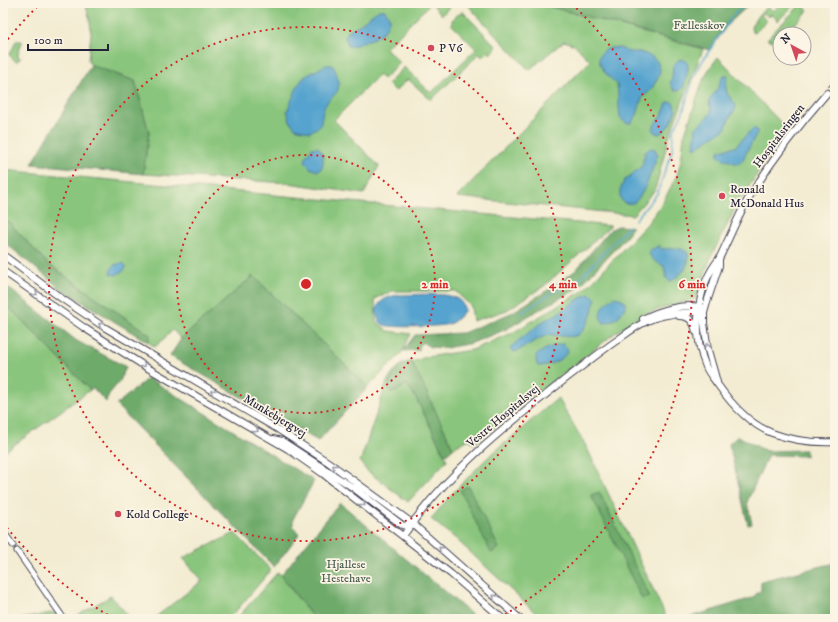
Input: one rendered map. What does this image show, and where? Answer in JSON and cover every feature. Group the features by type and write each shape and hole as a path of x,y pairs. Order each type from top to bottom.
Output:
{"street":[{"name":"Hospitalsringen","path":"827,93 795,131 747,200 719,259 706,281 698,325 706,368 711,377 743,415 771,433 809,442 835,442"},
{"name":"Munkebjergvej","path":"3,255 61,298 104,327 279,430 328,462 412,523 520,619"},
{"name":"Munkebjergvej","path":"3,271 86,329 146,367 288,449 339,485 483,601 503,619"},
{"name":"Hospitalsringen","path":"701,309 707,345 717,383"},
{"name":"Vestre Hospitalsvej","path":"403,536 441,488 478,450 514,419 593,357 647,321 662,316 701,309"},
{"path":"632,330 664,319 681,316 687,317 691,319 694,324 697,340 701,347"},
{"path":"268,438 282,441 355,489 402,526 412,523"},
{"path":"3,531 13,545"},
{"path":"17,551 64,619"}],"green space":[{"path":"85,3 431,3 386,48 400,63 383,79 379,75 334,120 379,166 364,194 288,183 143,174 149,133 135,81 91,65 88,60 91,34 90,20"},
{"path":"431,3 453,3 442,15"},
{"path":"471,3 537,3 703,49 669,137 655,190 633,215 457,197 590,61 575,45 564,41 529,70 474,12 469,6"},
{"name":"Fællesskov","path":"537,3 751,3 728,24 710,50"},
{"path":"781,3 801,3 808,11 793,26 780,26 798,7 795,4 778,21 771,14 768,17 764,13 761,15 767,21 755,33 752,32 751,27 758,15 768,7 773,11"},
{"path":"463,12 497,47 490,54 488,51 482,57 479,54 431,100 408,79 396,91 388,84 404,67 431,93 476,49 452,25 452,20"},
{"path":"772,34 772,40 767,39"},
{"path":"16,41 21,41 18,58 21,58 16,62 9,55"},
{"path":"718,57 787,129 738,203 710,259 697,298 645,314 615,333 474,444 469,439 453,448 412,362 426,357 472,350 512,333 581,292 591,283 647,224 662,204 677,175 681,161 684,136 702,83"},
{"path":"91,65 135,81 149,133 143,174 32,164"},
{"path":"3,170 611,226 544,286 507,310 473,321 471,306 455,291 392,291 375,299 376,321 388,331 411,334 400,355 368,387 253,276 181,339 173,330 155,347 148,342 150,335 48,264 3,216"},
{"path":"3,216 48,264 150,335 148,342 61,289 3,241"},
{"path":"618,226 632,227 627,236 577,289 507,329 472,343 446,348 430,347 422,342 419,346 419,350 403,351 415,335 463,333 511,313 553,287 575,271 610,230"},
{"path":"253,276 368,387 318,441 170,356 181,339"},
{"path":"3,284 77,341 126,367 120,381 109,394 106,402 93,388 90,390 3,301"},
{"path":"3,301 90,390 3,453 3,346 10,335 3,329"},
{"path":"412,362 453,448 445,455 417,400 407,384 395,392 390,392 390,381 396,369 403,363"},
{"path":"396,370 389,383 390,392 395,392 407,384 417,400 447,460 408,502 366,470 360,462 388,379"},
{"path":"148,378 314,481 293,519 293,526 299,534 274,567 116,405"},
{"path":"558,398 587,448 667,619 542,619 456,539 431,519 451,495 487,458"},
{"path":"738,436 766,451 806,450 806,456 768,455 747,502 752,524 748,525 729,444"},
{"path":"468,486 499,548 491,553 460,490"},
{"path":"599,492 650,597 642,599 591,495"},
{"name":"Hjallese Hestehave","path":"340,503 477,619 314,619 281,575"},
{"path":"235,533 271,570 236,611 228,619 153,619 202,581 183,558"},
{"path":"835,563 835,619 684,619 752,598 761,590 761,581"},
{"path":"278,572 314,619 237,619 239,616"},
{"path":"111,596 131,619 71,619"},
{"path":"57,612 62,619 20,619"}],"water":[{"path":"379,10 385,10 390,18 384,30 375,38 348,46 345,37 349,30 359,25"},
{"path":"620,48 629,52 640,52 651,56 657,61 660,69 659,76 651,90 642,98 637,115 631,123 626,123 620,118 617,84 609,77 599,62 599,57 607,49"},
{"path":"680,59 684,60 688,64 688,71 683,88 677,91 674,90 670,83 673,65"},
{"path":"326,65 332,65 335,70 337,74 338,88 324,108 320,126 310,132 295,128 290,121 287,111 298,85 304,77"},
{"path":"728,75 726,91 736,105 735,110 725,129 695,148 696,128 711,113 709,104 710,99 718,88 721,79"},
{"path":"668,102 673,102 676,110 670,124 665,130 659,134 655,133 653,129"},
{"path":"753,128 757,130 757,133 742,161 738,164 717,155 720,150 735,147"},
{"path":"318,147 323,159 322,168 317,171 310,168 305,161 306,156 312,148"},
{"path":"651,148 655,149 658,155 648,181 637,200 633,203 624,203 620,198 620,190 624,181 642,166 645,152"},
{"path":"659,245 661,249 678,248 688,253 688,262 686,266 679,276 672,281 669,281 666,278 664,266 659,264 650,256 649,250"},
{"path":"123,263 126,266 125,270 116,275 111,274 110,271 114,265"},
{"path":"436,294 451,296 459,300 465,310 453,322 444,325 405,327 384,325 380,322 377,315 377,310 380,303 386,298 399,295"},
{"path":"591,294 596,299 592,314 580,334 572,337 549,335 516,352 511,350 510,348 513,345 545,320 557,314 582,297"},
{"path":"615,297 622,299 626,304 625,308 615,319 604,323 600,316 602,308"},
{"path":"563,344 568,351 563,358 551,364 538,366 536,355 555,345"}],"waterway":[{"path":"635,220 657,194 672,151 673,132 683,112 693,79 703,60 732,17 746,3"},
{"path":"522,313 556,290 576,283 629,226"}],"place":[{"name":"P V6","path":"431,48"},
{"name":"Ronald McDonald Hus","path":"722,196"},
{"name":"Kold College","path":"118,514"}]}
